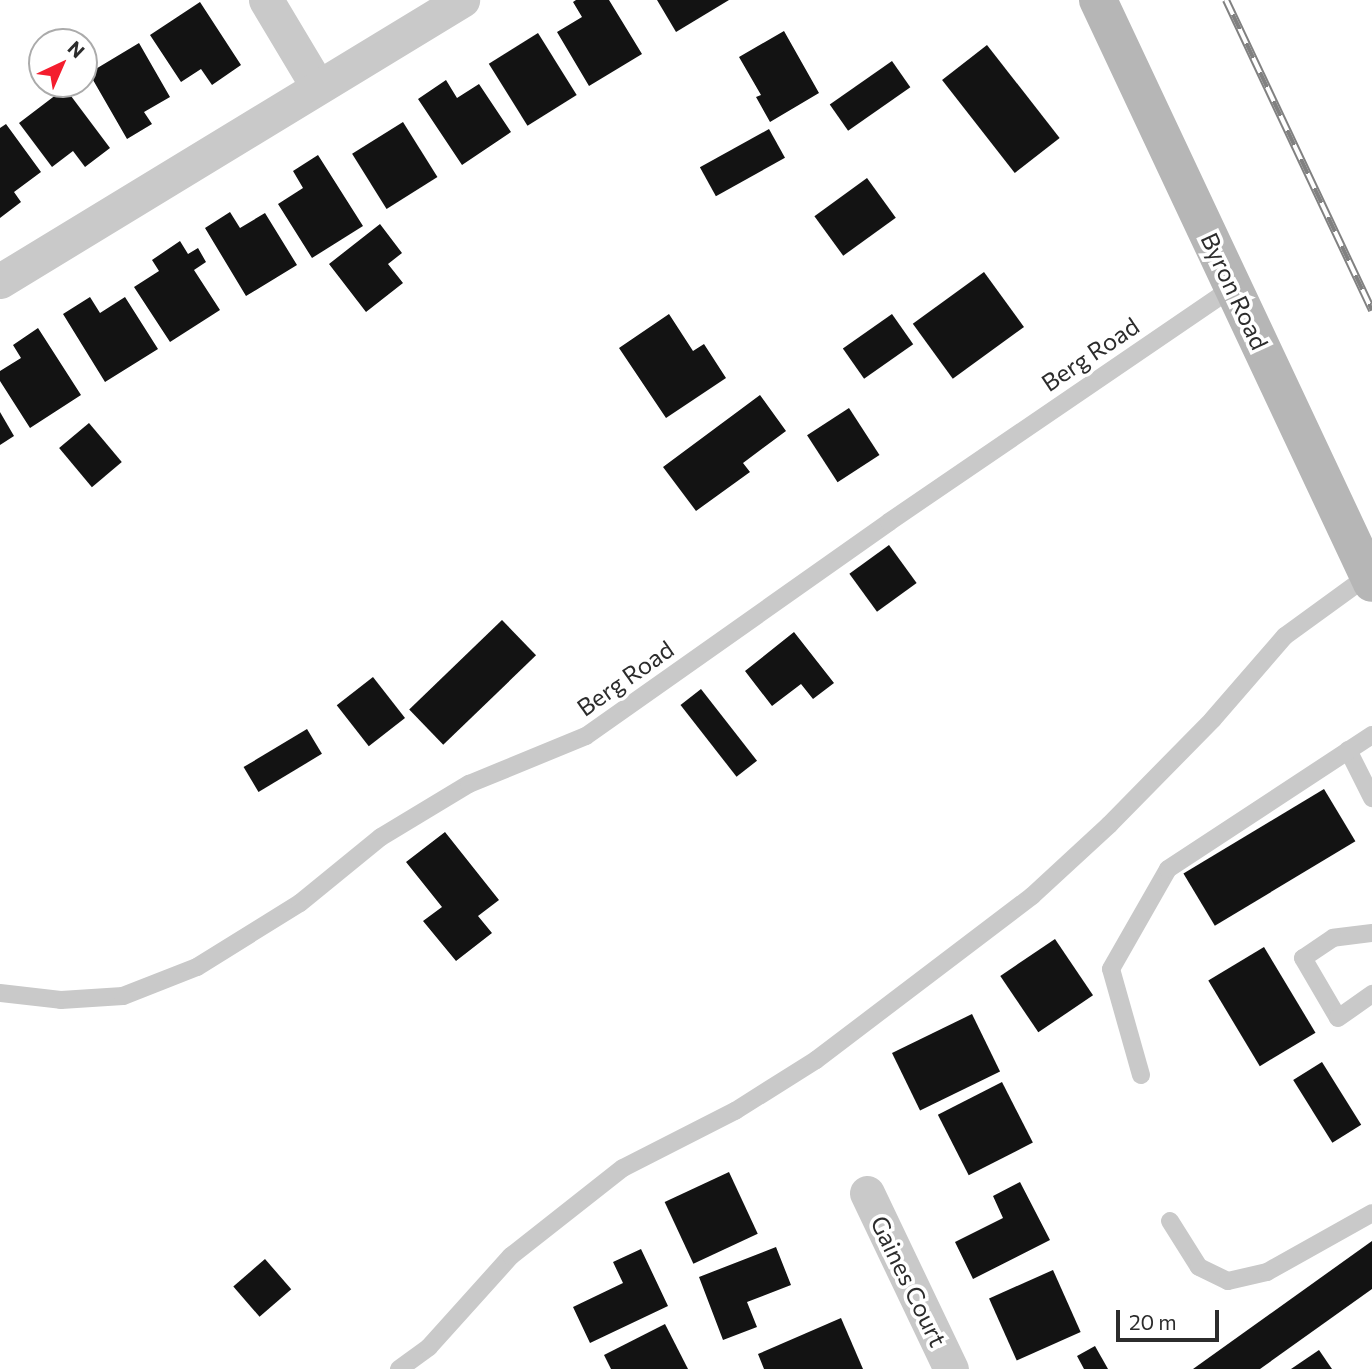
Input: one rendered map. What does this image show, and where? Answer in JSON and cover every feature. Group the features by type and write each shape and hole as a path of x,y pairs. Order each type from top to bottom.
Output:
{"main road":[{"name":"Byron Road","path":"1098,0 1370,579"}],"street":[{"path":"266,0 318,87"},
{"path":"0,281 462,0"},
{"name":"Gaines Court","path":"867,1193 951,1369"}],"lane":[{"name":"Berg Road","path":"0,993 61,1000 122,996 197,967 300,903 381,837 469,783 586,736 889,522 1233,287"},
{"path":"399,1369 429,1347 511,1256 623,1168 735,1111 816,1060 1032,895 1109,825 1213,719 1285,636 1370,579"},
{"path":"1141,1074 1111,969 1168,869 1372,735"},
{"path":"1348,750 1372,798"},
{"path":"1372,933 1333,938 1303,958 1338,1018 1372,994"},
{"path":"1170,1221 1199,1267 1228,1281 1267,1272 1372,1213"}],"building":[{"path":"609,0 642,54 589,86 557,32 582,17 573,2"},
{"path":"657,0 729,0 676,32"},
{"path":"200,2 241,65 212,85 201,69 181,82 150,35"},
{"path":"784,31 819,93 770,122 756,97 761,95 739,57"},
{"path":"538,33 577,95 527,126 489,64"},
{"path":"139,43 170,97 144,112 152,124 127,139 98,89 98,68"},
{"path":"987,45 1060,138 1015,173 942,80"},
{"path":"892,61 910,87 848,131 830,105"},
{"path":"446,80 457,98 479,84 511,132 462,165 418,99"},
{"path":"52,98 72,98 110,148 85,167 73,151 52,167 19,123"},
{"path":"403,122 437,177 387,209 352,154"},
{"path":"6,124 41,172 14,192 21,202 0,218 0,128"},
{"path":"769,129 785,158 716,196 700,167"},
{"path":"318,155 363,226 312,258 278,204 303,188 293,171"},
{"path":"867,178 896,218 843,256 814,216"},
{"path":"230,212 240,228 265,213 297,265 246,296 205,228"},
{"path":"380,224 402,253 388,264 403,283 366,312 329,264"},
{"path":"180,241 188,254 198,248 206,262 194,270 220,310 170,342 134,287 159,271 152,260"},
{"path":"984,272 1024,327 953,379 913,324"},
{"path":"90,297 100,313 125,297 158,349 105,382 63,314"},
{"path":"669,314 693,351 704,344 726,378 666,418 619,348"},
{"path":"892,314 913,344 864,379 843,348"},
{"path":"38,328 81,395 30,428 0,381 0,371 21,358 13,345"},
{"path":"760,395 786,431 743,463 750,472 696,511 663,467"},
{"path":"849,408 879,455 838,482 807,435"},
{"path":"0,412 14,436 0,445"},
{"path":"89,423 122,462 92,487 59,448"},
{"path":"889,545 917,583 877,612 849,574"},
{"path":"502,620 536,655 443,745 409,710"},
{"path":"794,632 834,683 813,699 801,684 772,706 745,671"},
{"path":"373,677 405,718 369,746 337,705"},
{"path":"701,689 757,761 737,777 681,705"},
{"path":"307,729 322,754 259,792 244,767"},
{"path":"1324,789 1355,841 1215,926 1183,873"},
{"path":"445,832 499,900 478,916 492,933 456,961 423,921 442,907 406,862"},
{"path":"1055,939 1093,995 1038,1032 1000,976"},
{"path":"1264,947 1316,1033 1260,1066 1208,980"},
{"path":"972,1014 1000,1072 920,1111 892,1053"},
{"path":"1322,1062 1361,1125 1332,1143 1293,1080"},
{"path":"1002,1082 1033,1143 969,1175 938,1115"},
{"path":"729,1172 758,1234 693,1264 665,1202"},
{"path":"1020,1182 1050,1240 973,1279 955,1242 1003,1218 993,1196"},
{"path":"1372,1241 1372,1289 1260,1369 1193,1369"},
{"path":"776,1247 791,1285 747,1302 757,1327 723,1340 699,1277"},
{"path":"641,1249 668,1306 590,1343 573,1307 623,1283 613,1262"},
{"path":"265,1259 291,1289 260,1317 233,1287"},
{"path":"1053,1270 1081,1332 1017,1361 989,1298"},
{"path":"841,1318 863,1369 764,1369 758,1354"},
{"path":"665,1324 688,1369 611,1369 604,1355"},
{"path":"1095,1346 1108,1369 1084,1369 1077,1356"},
{"path":"1319,1350 1332,1369 1291,1369"}],"railway":[{"path":"1226,0 1372,310"}]}
